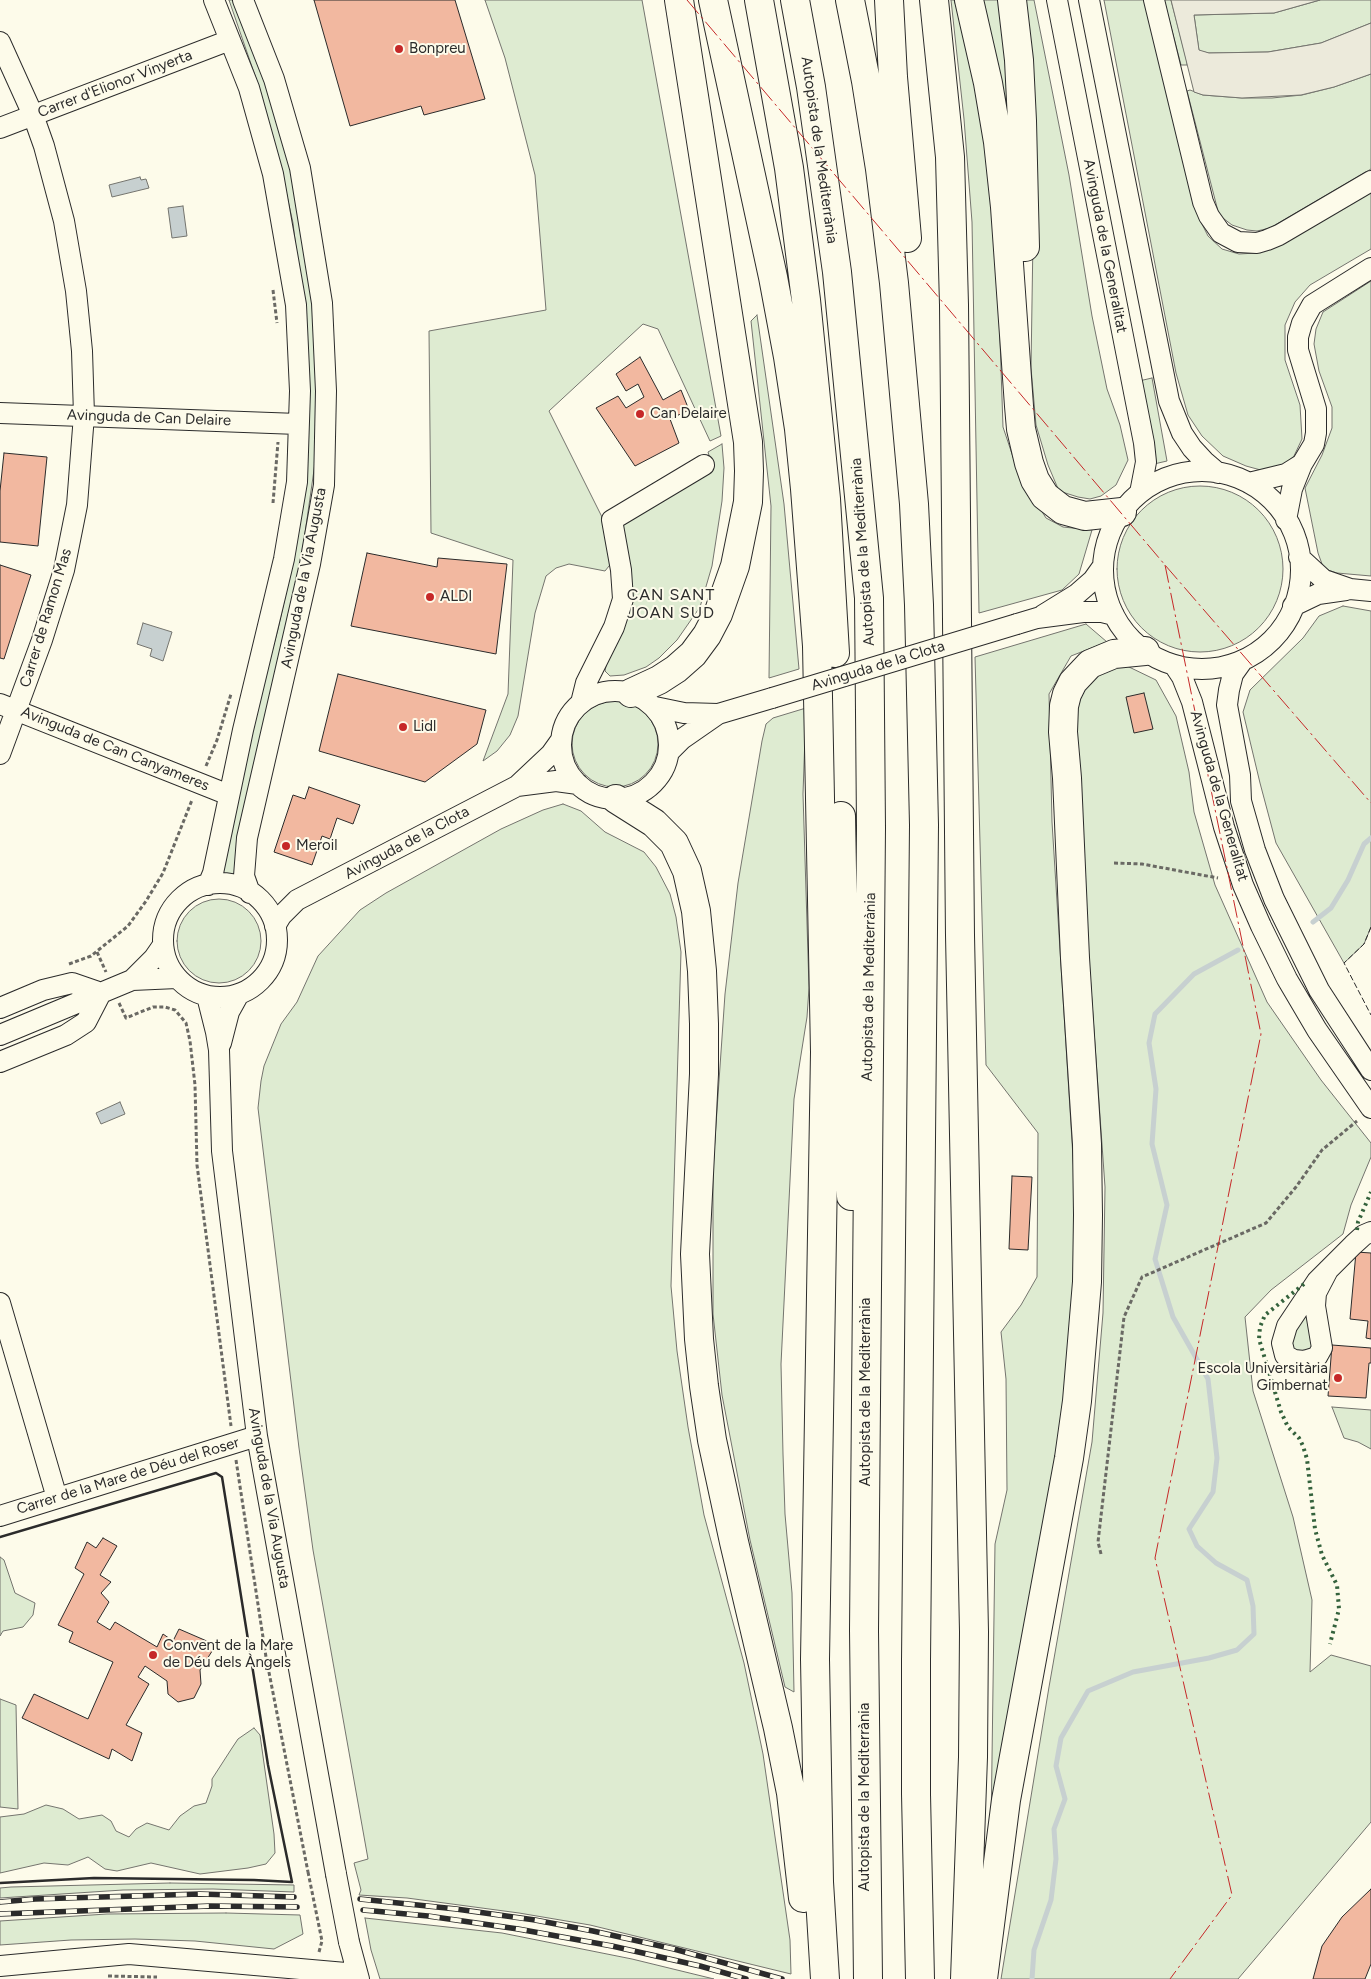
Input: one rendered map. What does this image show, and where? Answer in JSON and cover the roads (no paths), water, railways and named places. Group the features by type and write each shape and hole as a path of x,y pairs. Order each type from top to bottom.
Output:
{"highway":[{"path":"660,0 738,444 743,487 742,536"},
{"path":"622,692 659,680 676,669 693,654 707,635 727,592 742,536 748,502 748,442 679,0"},
{"path":"713,0 774,278 788,358 799,429 817,646 825,1052 815,1659 819,1882 825,1979"},
{"path":"759,0 784,139 796,224 818,414 830,556 839,762 848,1146 866,1450"},
{"name":"Autopista de la Mediterrània","path":"795,0 812,97 836,272 869,598 871,828 864,1762 868,1979"},
{"path":"850,0 866,82 884,199 894,283 914,504 919,605 924,817 916,1662 916,1813 920,1979"},
{"path":"889,0 900,173 914,310 914,504"},
{"path":"934,0 948,123 953,236 960,955 974,1632 974,1757 965,1979"},
{"path":"969,0 988,83 998,142 1005,207 1018,406 1029,463 1045,496 1063,510 1085,516 1122,512"},
{"path":"1012,0 1019,60 1025,193 1018,406"},
{"path":"983,1979 1006,1800 1069,1458 1077,1401 1087,1282 1087,1144 1075,958 1067,778 1063,732 1064,712 1067,694 1073,682 1090,664 1114,654 1145,651"},
{"path":"616,799 654,823 674,843 687,871 696,911 702,971 704,1040 695,1254 698,1322 704,1386 712,1440 778,1728 791,1793 801,1870 810,1979"}],"street":[{"name":"Avinguda de la Via Augusta","path":"208,885 213,873 229,795 284,559 297,482 300,391 296,306 274,174 248,88 214,0"},
{"name":"Avinguda de la Via Augusta","path":"243,0 274,79 300,168 322,303 326,390 324,485 310,564 247,838 244,876 257,899"},
{"name":"Avinguda de la Generalitat","path":"1057,0 1144,443 1146,462 1140,492"},
{"path":"1089,0 1169,402 1182,433 1192,448 1218,473"},
{"path":"1154,0 1203,202 1209,216 1221,234 1238,242 1257,243 1267,240 1371,181"},
{"name":"Carrer d'Elionor Vinyerta","path":"0,128 230,40"},
{"name":"Carrer de Ramon Mas","path":"0,42 33,115 44,146 64,221 76,290 82,351 84,415 77,505 64,570 42,640 8,708 0,754"},
{"path":"1286,520 1292,489 1302,464 1314,444 1317,421 1312,393 1298,350 1298,337 1302,323 1312,305 1371,268"},
{"name":"Avinguda de Can Delaire","path":"0,413 298,424"},
{"path":"1249,483 1286,474 1302,464"},
{"path":"581,703 586,683 614,627 623,600 621,570 612,520 704,465"},
{"path":"1199,471 1218,473 1249,483 1267,496 1286,520 1296,542 1299,557 1299,585 1293,606 1285,623 1260,650 1244,660 1223,667 1207,669 1190,668 1174,665 1145,651 1130,638 1114,615 1106,591 1103,566 1107,541 1122,512 1140,492 1162,479 1180,473 1199,471"},
{"path":"1299,557 1324,580 1350,589 1371,591"},
{"name":"Avinguda de la Clota","path":"1037,618 1077,594 1093,580 1103,566"},
{"path":"1293,606 1318,594 1350,589"},
{"name":"Avinguda de la Clota","path":"655,707 684,713 718,714 1037,618 1083,612 1102,612 1114,615"},
{"name":"Avinguda de la Generalitat","path":"1244,660 1234,674 1227,705 1240,775 1241,801 1255,850 1274,898 1319,990 1371,1070"},
{"path":"597,661 598,680 607,688 642,697 655,707 667,728 669,752 664,769 649,788 634,796 616,799 593,794 578,784 570,774 564,761 562,740 565,724 574,709 581,703 596,694 622,692"},
{"name":"Avinguda de la Generalitat","path":"1174,665 1182,677 1192,702 1224,827 1243,885 1287,979 1364,1115"},
{"name":"Avinguda de Can Canyameres","path":"8,708 229,795"},
{"name":"Avinguda de la Clota","path":"669,752 682,739 718,714"},
{"name":"Avinguda de la Clota","path":"275,926 281,916 297,900 517,786 551,754 562,740"},
{"name":"Avinguda de la Clota","path":"517,786 556,781 578,784"},
{"path":"229,884 257,899 275,926 276,948 271,964 258,983 239,994 220,997 206,996 188,988 177,978 168,965 163,945 165,926 173,909 191,891 208,885 229,884"},
{"name":"Avinguda de la Clota","path":"257,899 297,900"},
{"path":"132,980 154,958 163,945"},
{"path":"0,1035 132,980 177,978"},
{"path":"0,1008 43,990 72,983 107,990"},
{"path":"0,1062 66,1035 86,1022 107,990"},
{"name":"Avinguda de la Via Augusta","path":"219,1050 229,1012 239,994"},
{"name":"Avinguda de la Via Augusta","path":"206,996 219,1050 222,1151 257,1436 336,1874 358,1977"},
{"path":"1328,1270 1364,1235 1371,1232"},
{"path":"0,1303 57,1498"},
{"name":"Carrer de la Mare de Déu del Roser","path":"0,1516 257,1436"},
{"path":"0,1966 128,1954 358,1977"}],"waterway":[{"path":"1313,922 1331,908 1348,880 1364,844 1371,838"},
{"path":"1032,1979 1034,1950 1051,1900 1056,1859 1054,1829 1065,1799 1056,1766 1061,1738 1088,1691 1133,1672 1209,1658 1237,1650 1254,1634 1253,1606 1247,1580 1216,1563 1197,1546 1189,1529 1213,1492 1217,1458 1208,1379 1173,1317 1155,1259 1167,1205 1152,1144 1156,1089 1149,1043 1155,1014 1194,974 1238,950"}],"railway":[{"path":"0,1902 35,1899 200,1894 294,1897"},
{"path":"360,1899 456,1909 535,1920 674,1949 782,1979"},
{"path":"0,1914 210,1906 297,1907"},
{"path":"363,1910 428,1916 518,1929 612,1946 700,1966 746,1979"}],"place":[{"name":"Bonpreu","path":"399,49"},
{"name":"Can Delaire","path":"640,414"},
{"name":"ALDI","path":"430,597"},
{"name":"Lidl","path":"403,727"},
{"name":"Meroil","path":"286,846"},
{"name":"Escola Universitària Gimbernat","path":"1338,1378"},
{"name":"Convent de la Mare de Déu dels Àngels","path":"153,1655"}],"district":[{"name":"CAN SANT JOAN SUD","path":"671,604"}]}
